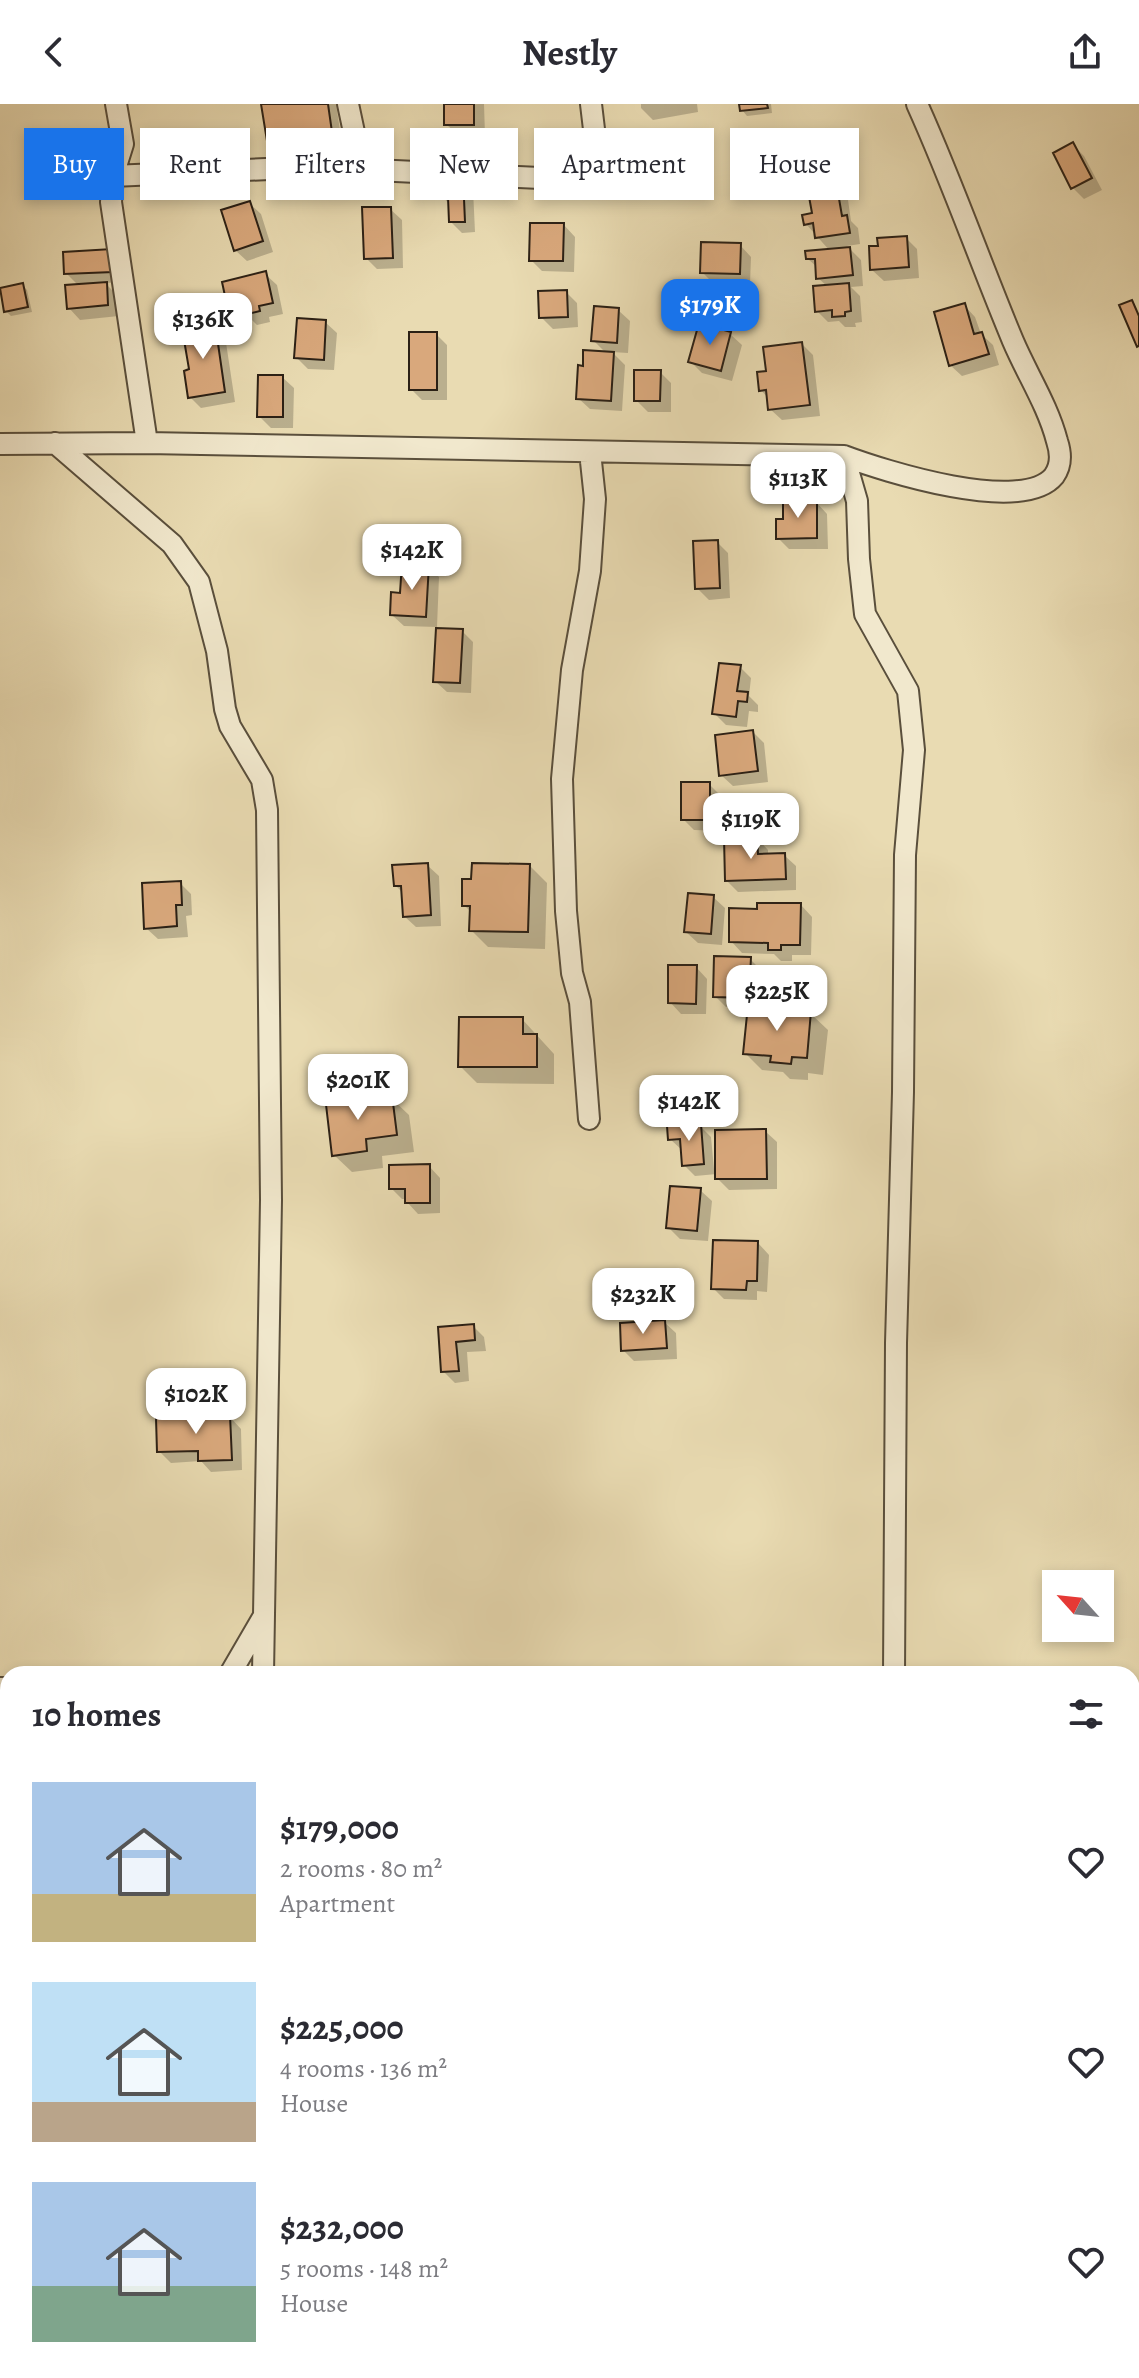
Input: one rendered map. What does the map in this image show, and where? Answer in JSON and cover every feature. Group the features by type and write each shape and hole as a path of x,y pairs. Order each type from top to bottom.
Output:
{"street":[{"path":"116,104 120,128"},
{"path":"348,104 353,128"},
{"path":"394,171 582,180 592,177 598,163 591,104"},
{"path":"0,444 147,443 844,456 886,472 940,484 1013,493 1040,487 1054,476 1061,460 1053,426 1014,344 917,104"},
{"path":"124,176 266,169"},
{"path":"111,200 147,443"},
{"path":"55,443 172,544 199,582 217,651 230,726 262,780 267,810 271,1200 263,1666"},
{"path":"589,1119 580,1002 572,973 566,911 562,779 572,670 590,571 595,499 590,452"},
{"path":"844,456 857,501 865,614 908,691 914,750 905,855 896,1343 894,1666"},
{"path":"235,1666 264,1617"}],"building":[{"path":"261,104 328,104 331,128 266,128 266,135"},
{"path":"444,104 474,104 474,125 444,125"},
{"path":"739,104 767,104 768,108 740,111"},
{"path":"1073,142 1092,178 1071,189 1053,153"},
{"path":"448,200 464,200 465,222 449,222"},
{"path":"810,200 839,200 842,216 847,215 850,233 815,238 813,223 804,225 802,215 812,213"},
{"path":"250,201 263,241 234,251 221,210"},
{"path":"362,207 391,207 393,258 364,259"},
{"path":"530,223 564,223 563,261 529,261"},
{"path":"907,236 909,267 870,270 869,246 878,246 877,238"},
{"path":"701,242 741,243 740,274 700,273"},
{"path":"850,247 853,275 816,279 815,259 806,259 805,251"},
{"path":"112,249 113,272 64,274 63,252"},
{"path":"266,271 273,303 259,306 260,311 243,315 242,307 228,310 222,282"},
{"path":"107,282 108,305 67,309 65,285"},
{"path":"23,283 28,307 4,312 0,288"},
{"path":"849,283 851,311 845,312 845,316 832,317 832,310 815,312 813,286"},
{"path":"567,290 568,317 539,318 538,291"},
{"path":"1132,300 1139,316 1137,347 1119,305"},
{"path":"965,303 974,334 982,332 989,354 949,366 934,312"},
{"path":"594,306 619,308 617,343 591,341"},
{"path":"297,318 326,320 324,360 294,358"},
{"path":"215,323 225,392 188,398 184,371 189,369 182,328"},
{"path":"699,323 731,332 721,371 688,362"},
{"path":"409,332 437,332 437,390 409,390"},
{"path":"802,342 810,405 768,410 766,390 759,391 757,372 766,371 763,347"},
{"path":"583,350 614,352 611,401 576,399 578,365 583,366"},
{"path":"634,370 661,370 660,401 634,401"},
{"path":"258,375 283,375 283,417 257,417"},
{"path":"817,500 817,538 776,539 776,519 783,519 783,501"},
{"path":"718,540 720,588 695,589 693,541"},
{"path":"402,563 429,564 426,617 390,615 391,592 400,593"},
{"path":"436,628 463,629 460,683 433,682"},
{"path":"719,663 741,665 737,691 748,692 747,702 738,701 736,717 712,714"},
{"path":"753,730 758,771 719,776 715,735"},
{"path":"681,782 710,782 710,820 681,820"},
{"path":"757,836 758,854 785,853 786,879 725,881 724,838"},
{"path":"428,863 431,915 403,917 401,886 394,886 392,865"},
{"path":"472,863 530,864 528,932 469,931 470,906 462,906 462,879 471,879"},
{"path":"181,881 182,905 176,905 177,926 144,929 142,883"},
{"path":"688,893 714,895 711,934 684,932"},
{"path":"757,903 801,903 800,945 781,945 781,950 768,950 768,943 729,942 729,908 757,909"},
{"path":"714,956 751,957 749,998 713,997"},
{"path":"668,965 697,965 696,1004 668,1003"},
{"path":"748,1005 811,1011 807,1058 792,1057 791,1064 770,1062 771,1056 743,1054"},
{"path":"459,1017 523,1017 523,1034 537,1034 537,1067 458,1067"},
{"path":"351,1093 352,1101 392,1095 397,1135 366,1139 367,1151 332,1156 325,1096"},
{"path":"701,1124 704,1164 682,1166 680,1139 668,1140 667,1126"},
{"path":"766,1129 767,1179 715,1179 715,1130"},
{"path":"430,1164 430,1203 405,1203 405,1189 389,1189 389,1165"},
{"path":"670,1186 701,1188 697,1231 666,1228"},
{"path":"713,1240 758,1241 757,1281 747,1281 746,1290 711,1289"},
{"path":"665,1320 667,1348 621,1351 620,1323"},
{"path":"474,1324 475,1340 456,1342 459,1371 441,1372 438,1327"},
{"path":"230,1415 232,1460 198,1461 198,1451 157,1452 156,1418"}]}
